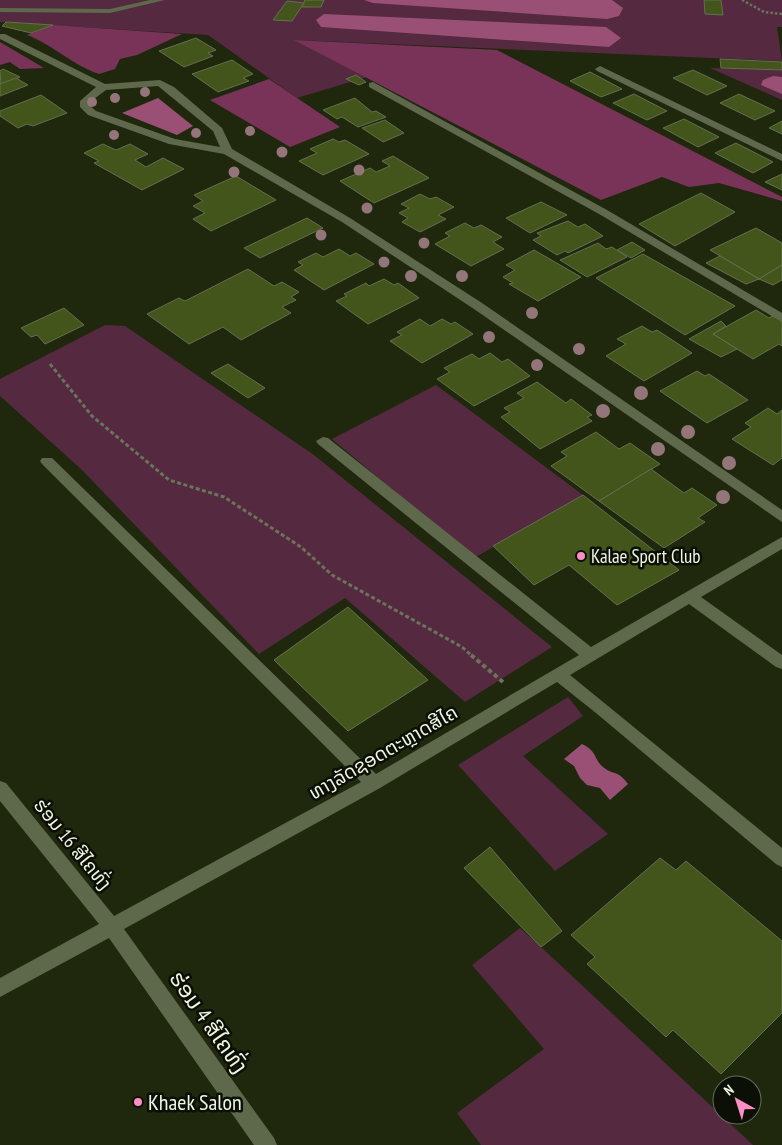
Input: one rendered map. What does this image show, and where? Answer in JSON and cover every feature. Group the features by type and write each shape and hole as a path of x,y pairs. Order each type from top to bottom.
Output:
{"street":[{"path":"2,36 103,87 160,83 170,89 218,130 227,151"},
{"path":"600,69 782,158"},
{"path":"373,86 603,212 782,318"},
{"path":"103,87 85,101 85,107 92,113 173,142 227,151 346,220 478,306 782,517"},
{"path":"323,441 590,655"},
{"path":"47,461 374,783"},
{"name":"ທາງລັດຊອດຕະຫຼາດສີໄຄ","path":"0,988 374,783 782,542"},
{"path":"690,596 782,663"},
{"path":"558,675 602,708 782,859"},
{"name":"ຮ່ອມ 16 ສີໄຄທົ່ງ","path":"0,788 112,927"},
{"name":"ຮ່ອມ 4 ສີໄຄທົ່ງ","path":"112,927 267,1145"}],"lane":[{"path":"0,10 110,11 161,0"}],"path":[{"path":"742,0 764,12 782,14"},
{"path":"50,364 92,416 169,480 224,497 301,548 332,574 462,647 521,697"}],"shaded area":[{"path":"0,0 782,0 782,27 777,27 782,61 296,40 367,77 297,98 208,35 0,22"},
{"path":"364,0 612,0 623,8 619,16 607,19 373,3"},
{"path":"324,14 606,27 621,38 609,47 321,27 316,20"},
{"path":"53,25 182,34 137,55 120,59 115,69 99,74 27,35"},
{"path":"294,40 497,50 782,197 782,201 719,183 689,187 662,177 601,200"},
{"path":"0,42 44,68 20,69 10,62 0,65"},
{"path":"710,68 782,70 782,100"},
{"path":"773,76 782,77 782,94 761,85 763,80"},
{"path":"269,79 340,127 290,147 210,100"},
{"path":"158,98 193,126 177,135 122,113"},
{"path":"105,325 125,326 314,455 552,647 465,702 345,598 259,654 81,469 0,396 0,379"},
{"path":"436,385 583,495 474,558 332,439"},
{"path":"568,697 583,716 523,756 608,834 555,871 458,765"},
{"path":"582,744 593,752 603,767 621,776 628,784 610,800 600,788 587,785 580,778 574,766 564,759"},
{"path":"520,928 712,1107 712,1125 732,1125 753,1145 481,1145 457,1113 544,1049 472,965"}],"building":[{"path":"305,0 324,0 321,7 302,7"},
{"path":"704,0 721,0 723,15 705,14"},
{"path":"287,1 304,3 292,21 273,20"},
{"path":"6,22 53,25 31,33 2,26"},
{"path":"196,38 216,50 208,53 213,56 184,67 159,51"},
{"path":"720,59 782,62 782,70 721,68"},
{"path":"232,60 253,74 243,78 249,81 218,92 192,74"},
{"path":"3,69 20,77 1,85 0,71"},
{"path":"693,70 727,86 707,95 673,78"},
{"path":"590,72 622,89 601,97 570,81"},
{"path":"356,75 366,82 359,85 346,79"},
{"path":"16,78 28,85 0,96 0,84"},
{"path":"634,94 667,111 647,120 613,103"},
{"path":"739,94 775,111 755,120 720,103"},
{"path":"41,95 67,113 33,126 27,124 18,128 0,116 0,111"},
{"path":"355,98 372,112 376,111 386,117 358,127 342,117 337,119 323,110"},
{"path":"684,119 719,137 698,147 663,128"},
{"path":"385,120 404,133 383,142 362,128"},
{"path":"782,121 782,134 769,128"},
{"path":"333,139 339,142 345,140 369,154 323,175 299,161 317,153 310,149"},
{"path":"736,143 773,162 753,173 715,153"},
{"path":"103,144 116,150 130,144 148,154 135,160 146,167 163,158 184,169 142,190 94,163 99,161 84,153"},
{"path":"393,156 429,178 374,203 340,181 370,168 376,172 390,166 382,161"},
{"path":"782,174 782,190 765,182"},
{"path":"236,176 276,200 211,231 193,219 205,213 193,206 203,201 194,195"},
{"path":"701,193 735,212 675,246 639,224"},
{"path":"420,194 430,199 436,197 454,207 438,215 446,219 420,232 402,222 408,218 399,213 409,208 401,204"},
{"path":"541,202 567,215 530,233 506,218"},
{"path":"307,218 323,228 260,258 244,248"},
{"path":"568,221 578,227 585,224 603,236 568,253 565,251 557,255 533,240 541,236 537,233"},
{"path":"465,223 474,228 481,225 502,237 493,242 504,249 471,266 435,244 450,236 445,233"},
{"path":"756,228 782,243 782,265 759,279 710,250"},
{"path":"632,242 645,250 631,258 617,250"},
{"path":"598,243 606,249 612,247 627,257 587,277 560,260"},
{"path":"339,249 350,256 356,253 374,264 324,290 294,270 303,265 298,262 316,253 323,257"},
{"path":"534,250 581,277 538,301 509,284 513,283 503,277 515,270 506,265"},
{"path":"643,254 735,306 685,335 596,278"},
{"path":"720,256 759,279 746,284 706,263"},
{"path":"782,265 782,280 773,285 759,279"},
{"path":"248,269 274,286 282,282 299,292 291,297 296,300 282,307 291,313 241,340 223,327 189,344 147,314 179,298 185,301"},
{"path":"384,279 394,285 398,283 419,298 368,324 336,301 347,296 344,294 366,283 369,286"},
{"path":"64,308 84,325 45,344 37,335 31,337 21,328"},
{"path":"756,310 769,318 774,315 782,320 782,346 779,344 753,359 713,334"},
{"path":"420,319 430,326 442,319 451,324 455,322 473,334 422,363 390,341 402,335 397,332"},
{"path":"721,321 726,326 713,334 737,349 721,357 689,339"},
{"path":"642,326 652,332 657,330 692,353 644,381 606,356 626,344 617,339"},
{"path":"490,353 502,362 508,359 530,376 474,406 437,379 450,372 444,368 472,354 479,359"},
{"path":"228,364 265,388 248,398 211,373"},
{"path":"697,371 705,376 709,374 748,400 707,423 660,391"},
{"path":"537,382 566,403 571,399 592,415 587,417 592,421 540,449 501,417 510,412 504,408 524,398 517,393"},
{"path":"768,408 777,414 782,410 782,458 773,465 732,439 751,427 745,423"},
{"path":"596,432 619,449 630,443 660,464 599,501 551,466 567,456 561,452"},
{"path":"651,469 684,493 692,488 717,505 698,518 705,522 664,548 599,501"},
{"name":"Kalae Sport Club","path":"583,495 679,570 617,605 569,565 534,585 493,546"},
{"path":"348,607 428,680 348,731 274,660"},
{"path":"490,847 562,931 541,947 464,868"},
{"path":"660,858 676,870 686,861 782,941 782,1013 721,1074 673,1030 666,1037 587,964 595,957 571,935"}],"place":[{"name":"Kalae Sport Club","path":"581,556"},
{"name":"Khaek Salon","path":"138,1102"}]}
